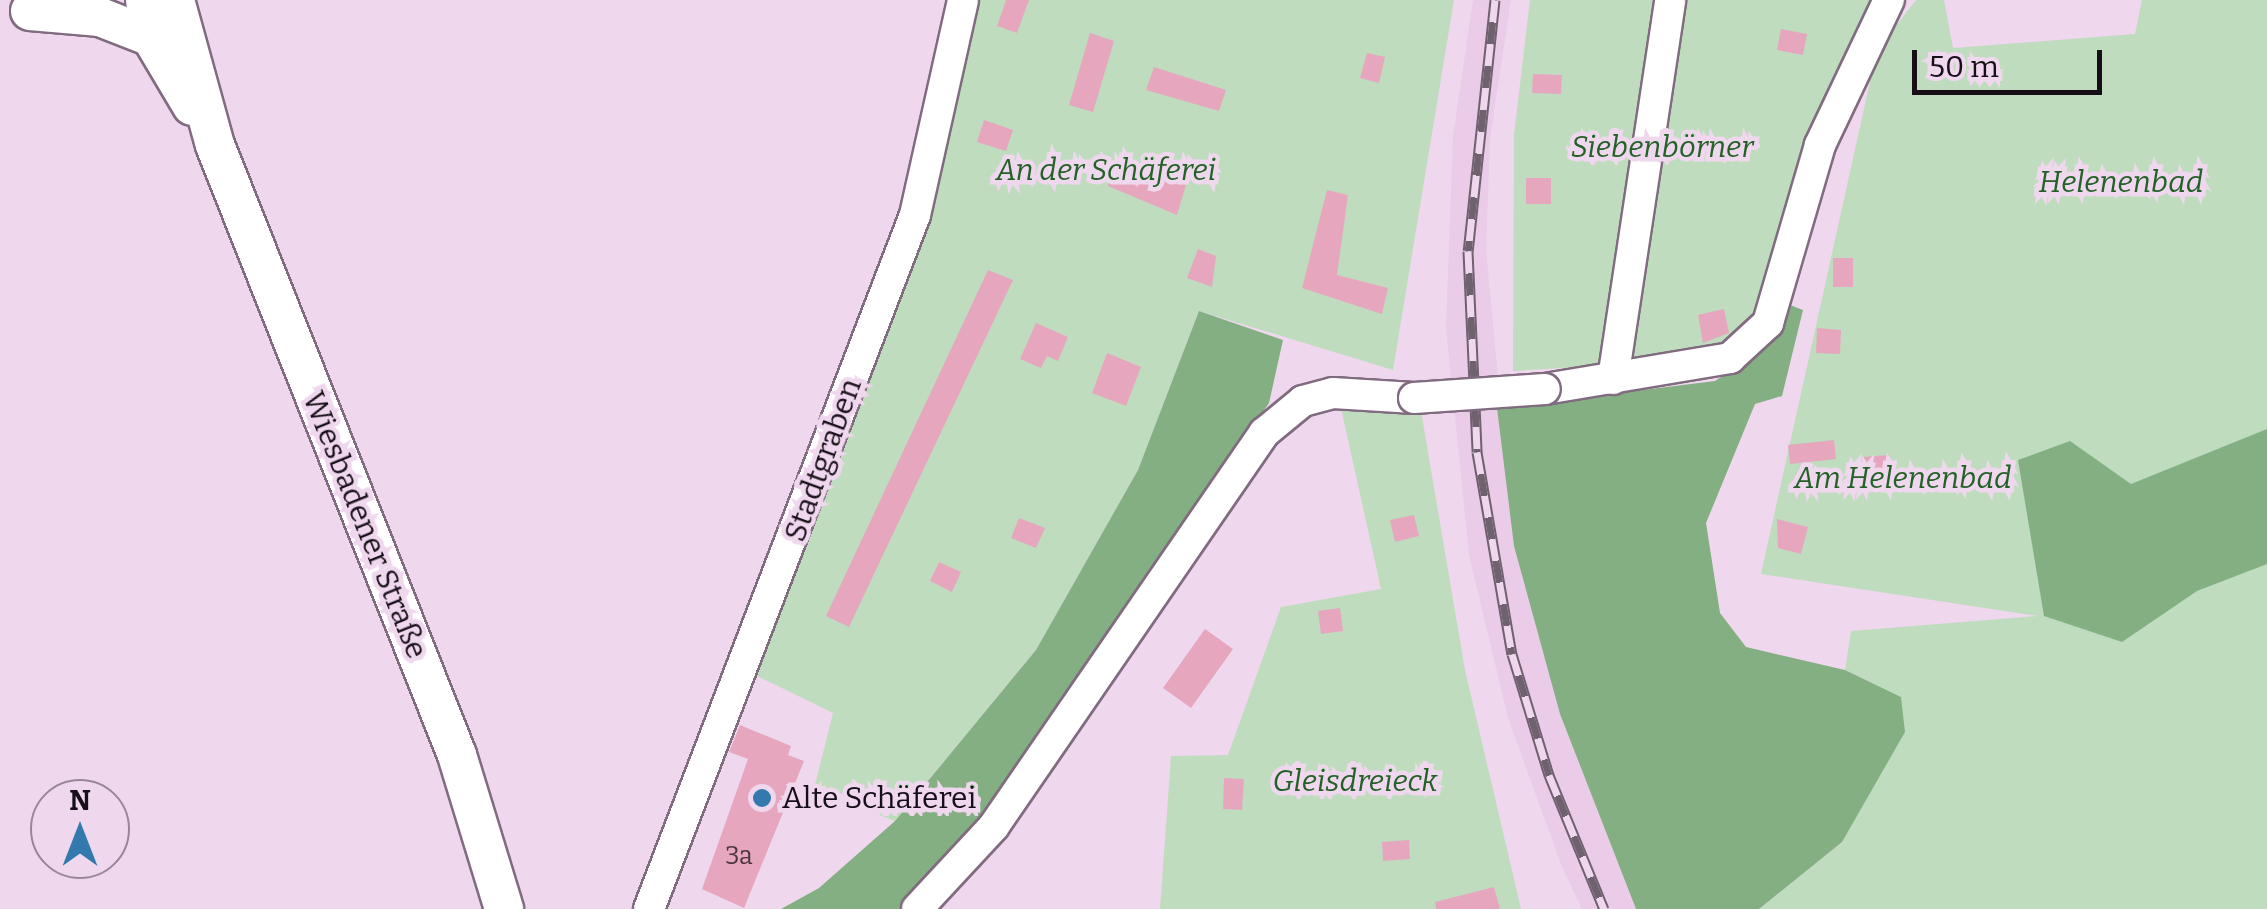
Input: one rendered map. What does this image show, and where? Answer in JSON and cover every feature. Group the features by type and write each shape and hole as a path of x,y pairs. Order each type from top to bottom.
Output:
{"main road":[{"name":"Wiesbadener Straße","path":"175,0 215,145 456,755 504,909"},
{"name":"Wiesbadener Straße","path":"29,11 148,18 215,145"}],"street":[{"name":"Stadtgraben","path":"649,909 914,214 963,0"},
{"path":"1613,380 1670,0"},
{"path":"917,909 994,826 1264,433 1303,401 1333,393 1414,398 1613,380 1730,358 1768,323 1820,145 1889,0"}],"shaded area":[{"path":"1473,0 1511,0 1490,139 1486,250 1514,546 1560,714 1636,909 1582,909 1562,867 1508,718 1469,555 1446,327 1453,136"}],"green space":[{"name":"An der Schäferei","path":"969,0 1454,0 1393,370 1199,311 1138,470 1036,650 895,821 814,789 833,713 751,673"},
{"name":"Siebenbörner","path":"1530,0 1879,0 1768,323 1730,358 1513,371 1514,135"},
{"path":"1916,0 1944,0 1953,48 2135,34 2142,0 2267,0 2267,909 1759,909 1842,842 1901,697 1845,670 1851,631 2038,616 1761,574 1877,50"},
{"path":"1790,305 1803,310 1782,396 1755,404 1706,523 1720,613 1746,647 1845,670 1901,697 1905,732 1842,842 1759,909 1636,909 1560,714 1514,546 1497,408 1715,381 1762,350"},
{"path":"1199,311 1283,340 1269,403 1054,717 970,837 902,909 781,909 819,888 895,821 1036,650 1138,470"},
{"name":"Gleisdreieck","path":"1341,408 1421,411 1465,670 1521,909 1160,909 1171,756 1228,755 1281,607 1381,589"},
{"path":"2267,429 2267,564 2197,591 2122,642 2044,616 2018,460 2070,441 2131,484"}],"building":[{"path":"1006,0 1029,0 1017,33 997,26"},
{"path":"1781,29 1807,34 1803,55 1777,50"},
{"path":"1090,33 1114,41 1093,112 1069,105"},
{"path":"1367,53 1385,57 1379,83 1360,78"},
{"path":"1154,67 1226,90 1219,111 1146,90"},
{"path":"1533,74 1562,75 1561,94 1532,93"},
{"path":"984,120 1013,130 1006,151 977,142"},
{"path":"1115,164 1186,185 1177,215 1108,186"},
{"path":"1526,178 1551,178 1551,204 1526,204"},
{"path":"1327,190 1348,195 1337,275 1388,288 1382,314 1302,288"},
{"path":"1198,249 1216,256 1212,287 1187,278"},
{"path":"1833,258 1853,258 1853,287 1833,287"},
{"path":"988,270 1013,280 849,627 826,616"},
{"path":"1724,309 1729,333 1703,343 1698,315"},
{"path":"1036,323 1068,337 1058,361 1047,356 1041,368 1020,359"},
{"path":"1817,328 1841,330 1840,354 1816,353"},
{"path":"1107,353 1141,367 1126,406 1092,393"},
{"path":"1834,440 1836,459 1790,464 1788,445"},
{"path":"1889,455 1891,478 1865,480 1864,457"},
{"path":"1414,515 1419,536 1395,542 1390,520"},
{"path":"1019,518 1045,528 1036,548 1011,538"},
{"path":"1777,519 1808,527 1801,554 1778,548"},
{"path":"939,562 961,572 952,592 930,581"},
{"path":"1340,608 1343,631 1321,634 1318,611"},
{"path":"1205,629 1233,649 1191,708 1163,688"},
{"path":"740,725 791,746 788,755 804,761 744,908 702,889 748,759 729,752"},
{"path":"1224,778 1244,779 1242,810 1223,809"},
{"path":"1409,840 1410,859 1383,861 1382,842"},
{"path":"1494,887 1500,909 1436,909 1435,902"}],"railway":[{"path":"1495,0 1468,251 1477,452 1512,654 1549,775 1604,909"}],"place":[{"name":"Alte Schäferei","path":"762,798"}],"park label":[{"name":"Helenenbad","path":"2121,182"},
{"name":"Am Helenenbad","path":"1903,478"}]}
